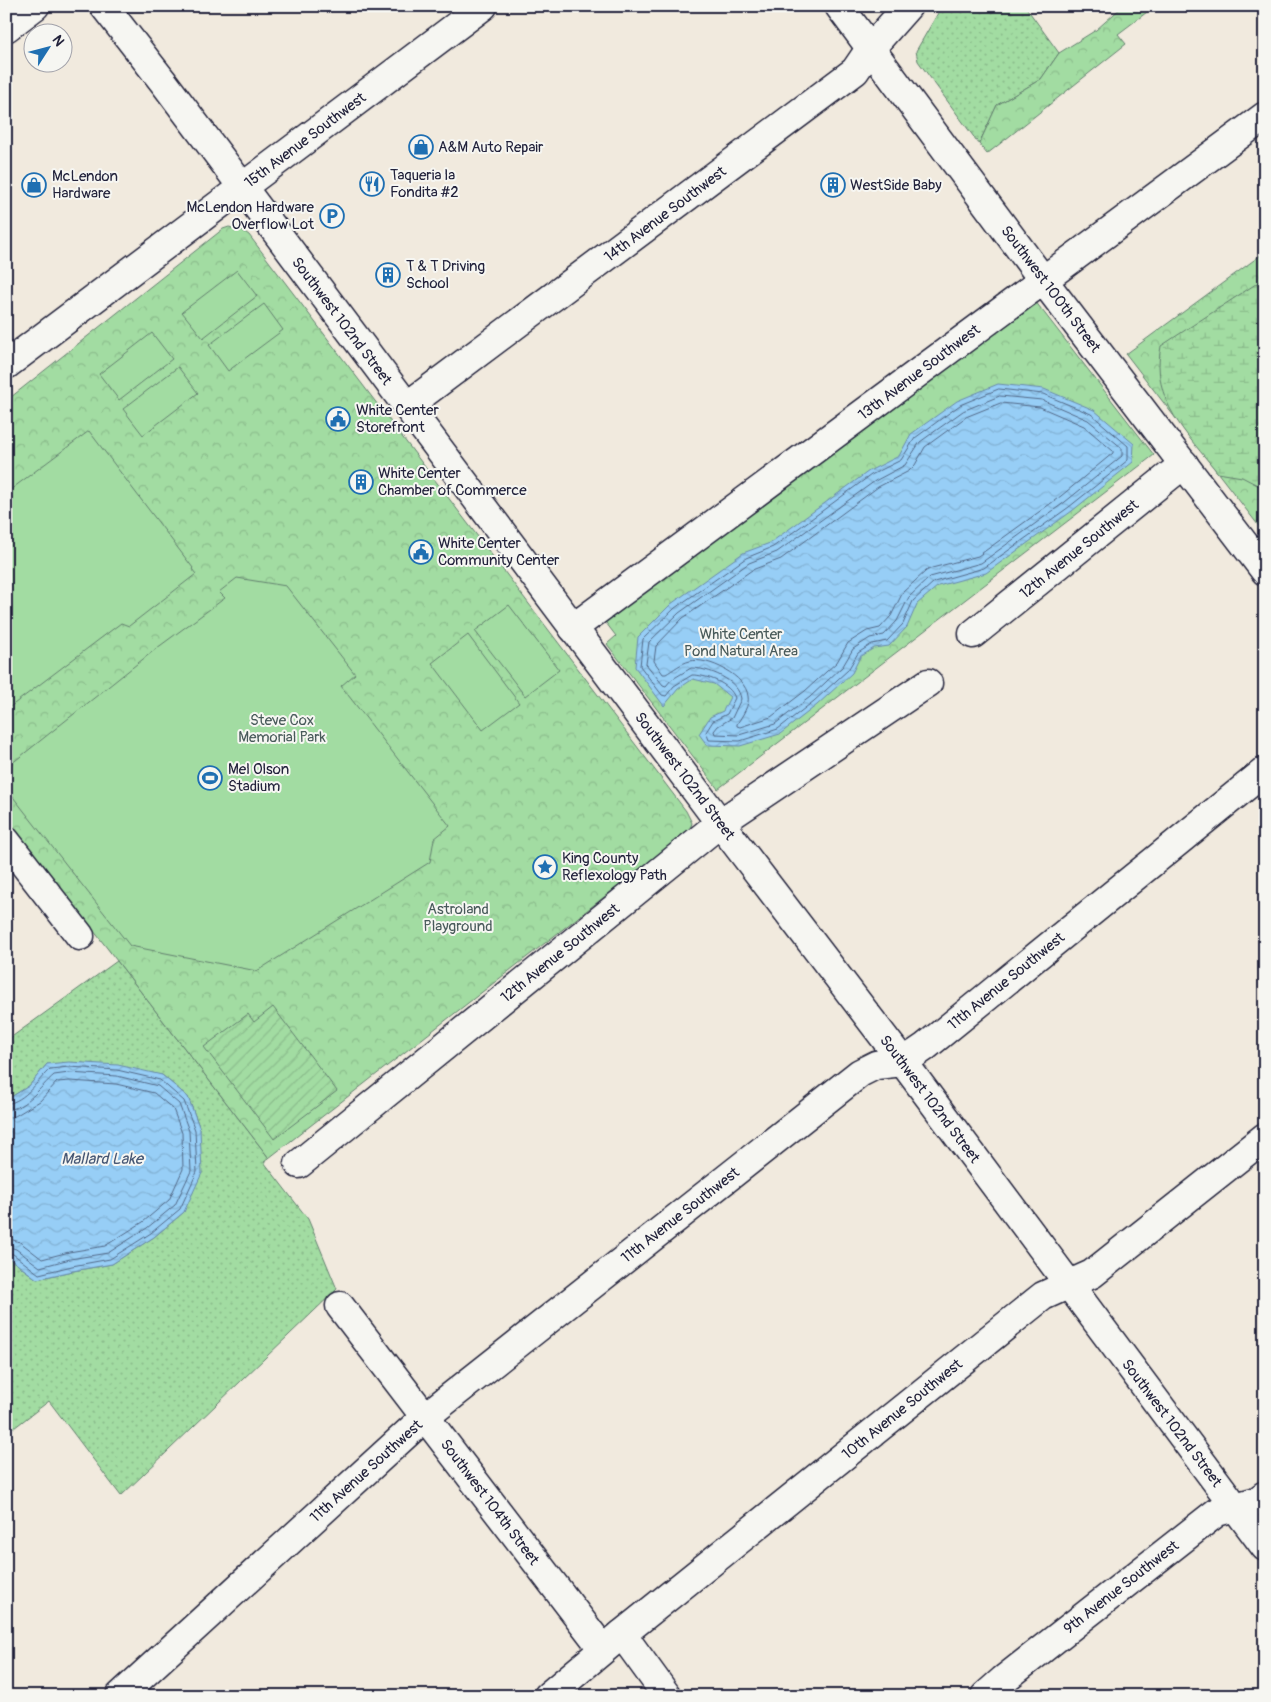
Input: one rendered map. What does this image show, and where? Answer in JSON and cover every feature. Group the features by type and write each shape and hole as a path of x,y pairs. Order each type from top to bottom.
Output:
{"street":[{"path":"6,28 35,6"},
{"name":"Southwest 102nd Street","path":"104,6 720,823 903,1062 1265,1547"},
{"name":"15th Avenue Southwest","path":"6,365 483,6"},
{"name":"Southwest 100th Street","path":"839,6 1043,280 1265,571"},
{"name":"14th Avenue Southwest","path":"407,406 855,71 870,49 908,6"},
{"name":"13th Avenue Southwest","path":"573,628 1265,116"},
{"name":"12th Avenue Southwest","path":"974,634 1184,464"},
{"name":"12th Avenue Southwest","path":"299,1164 720,823 928,683"},
{"name":"11th Avenue Southwest","path":"120,1696 425,1417 860,1073 876,1065 903,1062 925,1046 1265,771"},
{"path":"6,841 80,936"},
{"name":"10th Avenue Southwest","path":"548,1696 612,1642 1043,1296 1092,1274 1265,1138"},
{"name":"Southwest 104th Street","path":"340,1306 425,1417 612,1642 667,1696"},
{"name":"9th Avenue Southwest","path":"985,1696 1217,1512 1257,1501 1265,1495"}],"green space":[{"path":"948,6 1025,6 1059,53 1041,79 997,105 979,144 918,61 916,51 938,13"},
{"path":"1123,6 1155,6 1118,34 1126,44 987,154 979,144 997,105 1041,79 1059,53 1096,30"},
{"name":"Steve Cox Memorial Park","path":"229,227 242,230 249,235 686,811 692,823 690,829 685,834 269,1158 6,817 6,401 223,229"},
{"path":"1265,252 1265,534 1126,354"},
{"path":"237,270 257,296 203,338 182,312"},
{"path":"1265,278 1265,489 1242,477 1218,473 1183,430 1174,415 1166,400 1161,383 1159,365 1161,346"},
{"name":"White Center Pond Natural Area","path":"1035,301 1154,455 718,789 607,644 616,636 603,619"},
{"path":"264,304 283,330 228,371 209,345"},
{"path":"152,333 172,359 119,400 99,374"},
{"path":"178,367 198,393 143,435 123,409"},
{"path":"89,431 196,574 129,626 121,623 6,710 6,493"},
{"name":"Mel Olson Stadium","path":"237,578 286,586 355,674 341,686 450,826 434,839 430,862 257,971 130,946 6,788 6,768 157,648 225,598 219,592"},
{"path":"509,605 559,670 525,696 475,631"},
{"path":"468,635 519,703 483,730 432,663"},
{"path":"117,961 269,1158 264,1162 308,1219 337,1289 121,1496 49,1401 14,1428 6,1419 6,1308 8,1306 6,1304 6,1256 37,1279 112,1264 154,1237 184,1212 200,1129 188,1097 162,1075 47,1064 29,1086 6,1100 6,1041"},
{"path":"273,1007 337,1091 274,1139 204,1047 248,1014 254,1022"}],"water":[{"name":"White Center Pond Natural Area","path":"998,384 1044,389 1094,410 1134,444 1133,462 1072,511 986,573 938,586 917,604 907,627 889,646 874,648 860,657 852,673 817,705 780,734 740,746 707,745 699,734 710,717 723,711 730,697 714,684 693,679 678,689 664,706 635,667 638,637 671,604 743,553 770,543 869,471 899,456 911,434 957,401"},
{"name":"Mallard Lake","path":"69,1062 118,1065 162,1075 188,1097 200,1129 202,1173 184,1212 154,1237 112,1264 37,1279 6,1256 6,1100 29,1086 47,1064"}],"place":[{"name":"A&M Auto Repair","path":"421,147"},
{"name":"Taqueria la Fondita #2","path":"372,184"},
{"name":"McLendon Hardware","path":"34,185"},
{"name":"WestSide Baby","path":"833,185"},
{"name":"McLendon Hardware Overflow Lot","path":"332,216"},
{"name":"T & T Driving School","path":"388,275"},
{"name":"White Center Storefront","path":"338,419"},
{"name":"White Center Chamber of Commerce","path":"361,482"},
{"name":"White Center Community Center","path":"421,552"},
{"name":"Mel Olson Stadium","path":"210,778"},
{"name":"King County Reflexology Path","path":"545,867"}],"park label":[{"name":"Astroland Playground","path":"458,918"}]}
